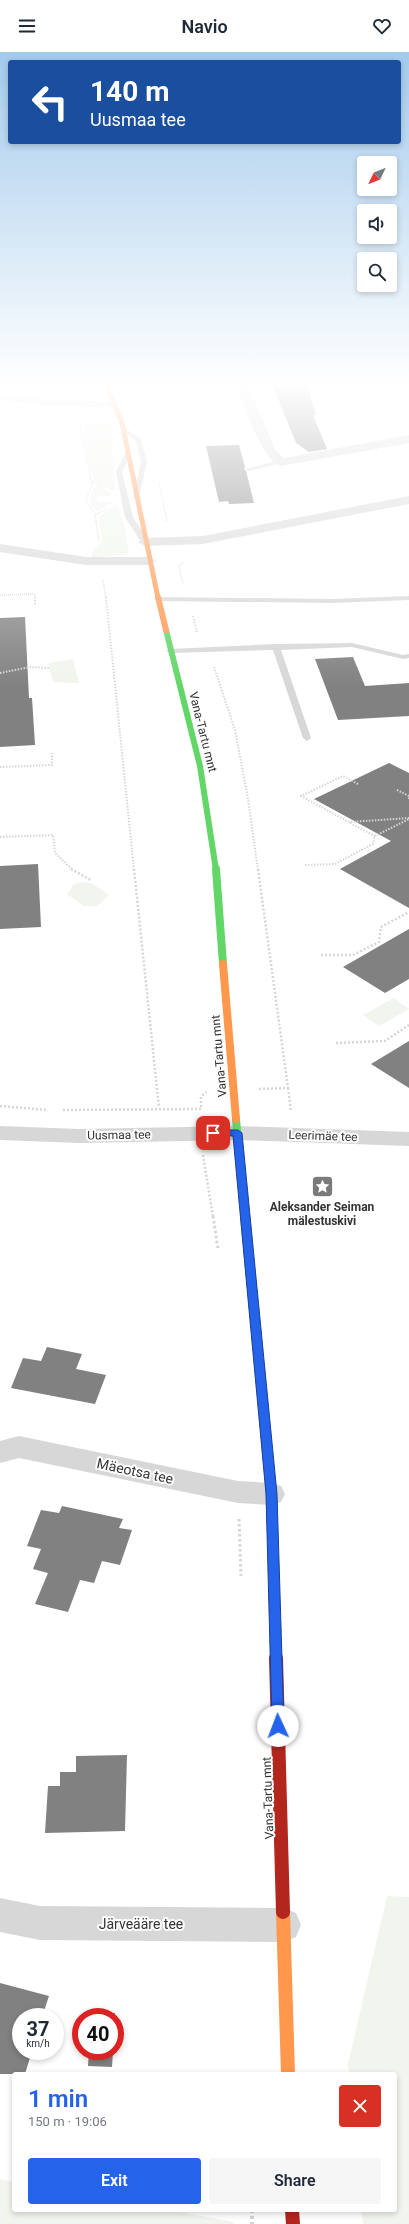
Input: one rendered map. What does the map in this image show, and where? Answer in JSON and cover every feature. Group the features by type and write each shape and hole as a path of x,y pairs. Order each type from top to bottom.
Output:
{"street":[{"name":"Vana-Tartu mnt","path":"134,485 149,561 170,651 200,766 216,867 238,1133 271,1494 288,2072"},
{"path":"146,542 203,540 409,500"},
{"path":"0,548 86,561 149,561"},
{"name":"Uusmaa tee","path":"0,1133 79,1136 238,1133"},
{"name":"Leerimäe tee","path":"238,1133 409,1139"},
{"name":"Mäeotsa tee","path":"0,1452 19,1446 238,1492 271,1494"},
{"name":"Järveääre tee","path":"0,1915 40,1923 284,1925"},
{"path":"292,2212 293,2224"}],"lane":[{"path":"123,485 129,517 146,542"},
{"path":"136,497 139,485"},
{"path":"158,599 332,601 409,598"},
{"path":"170,651 352,644 402,657 409,656"},
{"path":"276,646 307,738"}],"path":[{"path":"92,485 86,499 95,515 100,539 97,545 86,552 86,566 98,571 105,586 159,1108"},
{"path":"185,588 179,567 180,563 186,560"},
{"path":"0,595 35,594 35,606"},
{"path":"191,610 198,637"},
{"path":"212,664 235,730 248,799 288,1088 257,1089"},
{"path":"0,673 30,667 49,668"},
{"path":"0,767 52,765 52,753"},
{"path":"358,784 343,776 301,796 375,836"},
{"path":"397,790 409,796 409,799"},
{"path":"349,822 409,819"},
{"path":"305,865 335,864 373,844 375,836 409,819"},
{"path":"0,837 53,835 53,849 62,860 89,879 90,882"},
{"path":"321,955 353,955 379,942 381,927 409,912"},
{"path":"336,1043 385,1041 409,1025"},
{"path":"210,1091 201,1097 200,1133 219,1254"},
{"path":"0,1106 50,1110"},
{"path":"58,1111 159,1108 201,1109"},
{"path":"238,1492 241,1580"},
{"path":"252,2212 252,2224"}],"shaded area":[{"path":"115,485 115,490 110,489 102,486"},
{"path":"99,487 112,493 109,496 97,496 98,501 113,502 97,511 92,506 91,497 94,488"},
{"path":"117,504 124,524 129,552 123,555 92,557 92,554 102,541 99,517"},
{"path":"73,659 79,683 53,682 48,663"},
{"path":"84,882 91,883 109,895 97,906 84,906 67,894 74,884"},
{"path":"394,998 409,1009 379,1026 363,1015"},
{"path":"387,1896 409,1897 409,2224 363,2224 361,2212 397,2212 397,2072 349,2072 348,2064"},
{"path":"0,2179 12,2182 12,2212 178,2212 234,2222 234,2224 0,2224"}],"building":[{"path":"215,485 250,485 254,503 229,504 228,501 219,502"},
{"path":"25,617 29,698 32,698 35,745 0,747 0,618"},
{"path":"353,657 365,686 409,683 409,716 338,720 315,659"},
{"path":"389,763 409,773 409,908 340,869 391,841 314,799"},
{"path":"38,864 41,927 0,929 0,866"},
{"path":"409,929 409,979 385,993 343,967"},
{"path":"409,1041 409,1088 371,1064"},
{"path":"47,1347 82,1354 76,1369 106,1375 95,1404 11,1388 23,1358 41,1361"},
{"path":"62,1506 123,1519 119,1528 132,1530 120,1565 102,1561 94,1583 80,1580 68,1612 35,1604 48,1573 33,1569 41,1549 27,1546 41,1510 59,1513"},
{"path":"127,1755 125,1831 45,1833 48,1786 60,1786 60,1772 76,1772 76,1756"},
{"path":"0,1983 49,1996 45,2008 12,2008 12,2060 29,2060 26,2072 12,2072 12,2074 0,2074"},
{"path":"88,2060 112,2060 112,2067 88,2066"}],"traffic: fast":[{"path":"166,630 200,766 216,867 223,964"},
{"path":"236,1119 256,1330"}],"traffic: slow":[{"path":"134,485 149,561 166,630"},
{"path":"223,964 236,1119"},
{"path":"256,1330 271,1494 275,1619"},
{"path":"283,1912 288,2072"}],"traffic: jam":[{"path":"275,1619 283,1912"},
{"path":"292,2212 293,2224"}],"place":[{"name":"Aleksander Seiman mälestuskivi","path":"322,1186"}],"route":[{"path":"213,1133 238,1133 271,1494 278,1726"}]}
